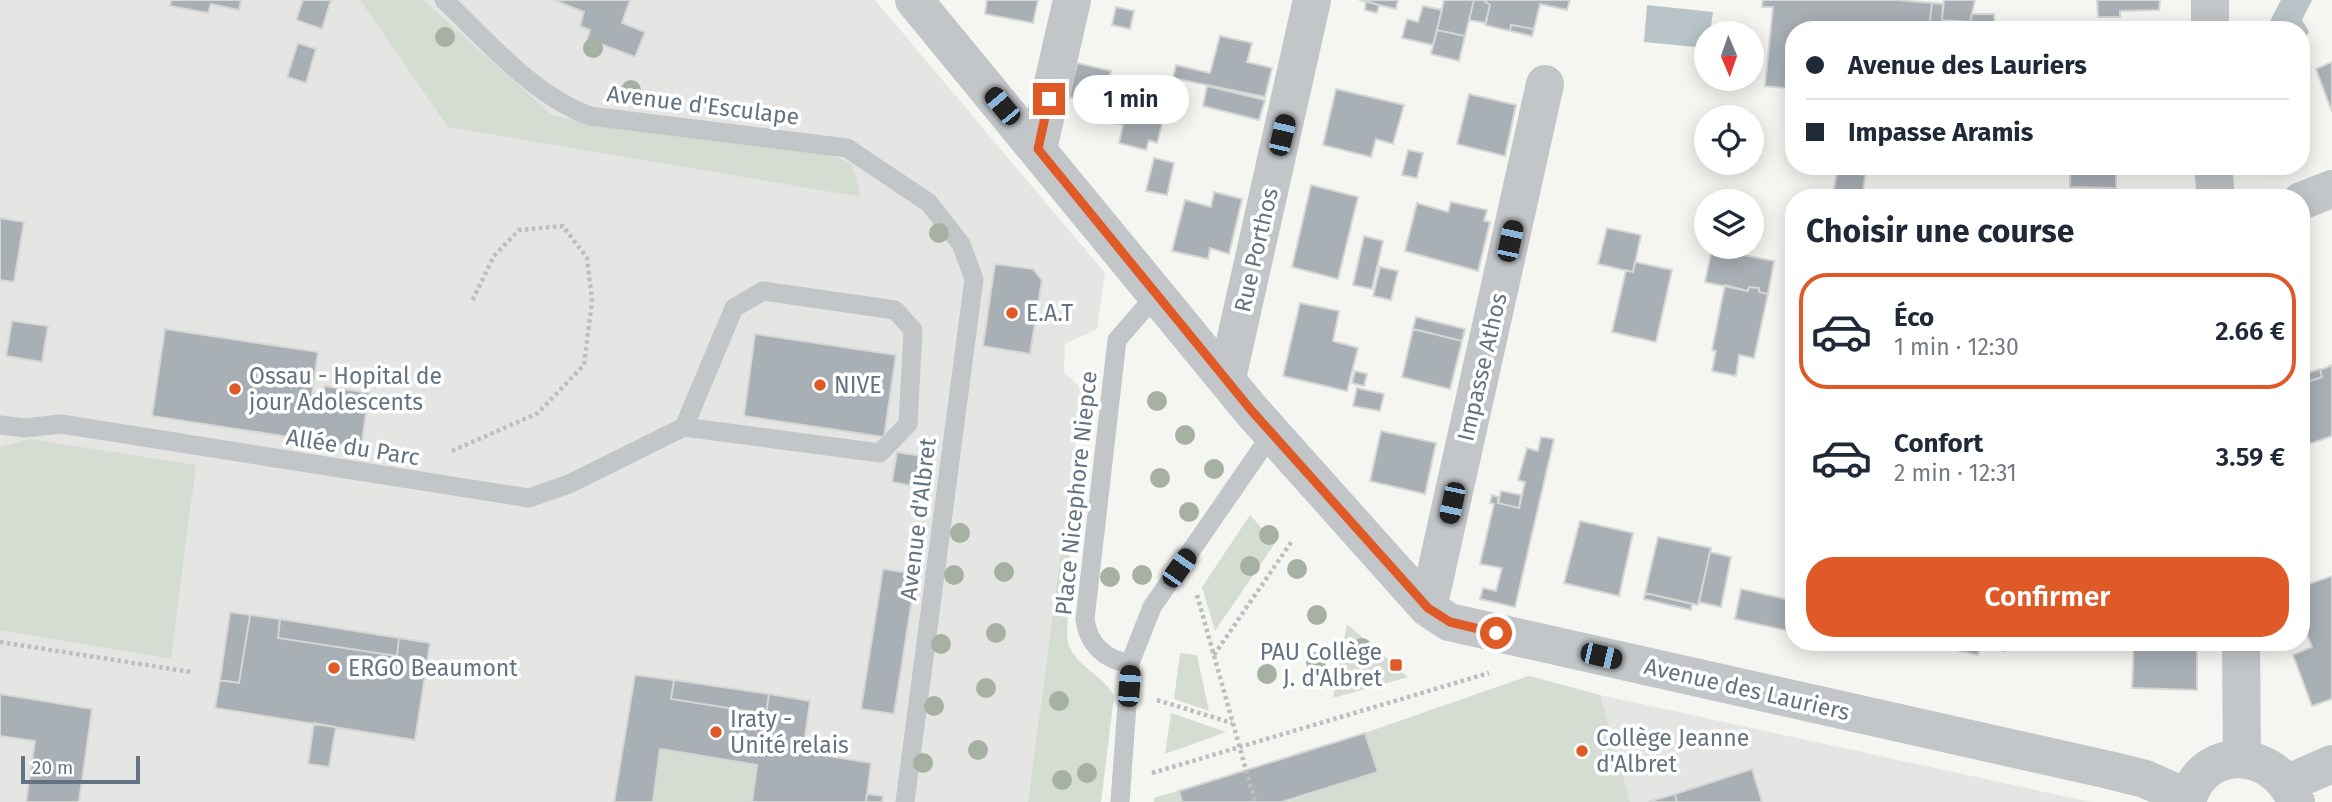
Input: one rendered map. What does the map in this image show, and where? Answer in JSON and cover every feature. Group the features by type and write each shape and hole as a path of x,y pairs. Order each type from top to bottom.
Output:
{"street":[{"name":"Avenue des Lauriers","path":"914,0 1156,295 1273,432 1428,608 1450,622 2145,779 2188,800"},
{"path":"1038,149 1072,0"},
{"name":"Rue Porthos","path":"1227,378 1312,0"},
{"path":"2210,0 2210,21"},
{"name":"Impasse Athos","path":"1428,608 1545,84"},
{"path":"2310,198 2332,189"},
{"path":"2241,651 2242,759"},
{"path":"2188,800 2196,782 2208,769 2224,761 2260,761 2276,770 2292,793 2332,764"}],"lane":[{"name":"Avenue d'Esculape","path":"444,0 542,91 563,106 590,116 847,148 929,203 961,244"},
{"name":"Avenue d'Albret","path":"905,802 974,279 961,244"},
{"path":"763,291 895,310 913,330 908,424 880,453 684,427 734,308 763,291"},
{"name":"Place Nicephore Niepce","path":"1130,663 1115,662 1104,654 1087,632 1085,619 1117,340 1156,295"},
{"name":"Allée du Parc","path":"0,425 25,428 61,424 528,498 569,484 684,427"},
{"path":"0,436 25,428"},
{"path":"1120,802 1130,663 1152,607 1273,432"}],"path":[{"path":"452,451 538,413 584,365 592,301 587,258 563,226 519,230 494,256 471,303"},
{"path":"1214,656 1292,541"},
{"path":"1196,593 1255,802"},
{"path":"0,642 191,672"},
{"path":"1143,776 1500,670"},
{"path":"1149,698 1233,724"}],"shaded area":[{"path":"0,0 875,0 1105,273 1097,329 1065,344 1064,372 1083,390 1028,802 0,802"},
{"path":"360,0 423,0 553,116 829,154 852,164 861,197 448,127"},
{"path":"2281,0 2312,0 2303,21 2270,21"},
{"path":"1647,5 1713,12 1712,21 1694,21 1694,47 1644,42"},
{"path":"29,439 196,465 171,659 0,630 0,447"},
{"path":"1250,515 1275,543 1215,631 1202,587"},
{"path":"1063,536 1070,541 1067,639 1070,649 1114,696 1101,802 1028,802"},
{"path":"1347,624 1408,677 1333,698"},
{"path":"1180,653 1197,655 1209,711 1174,699"},
{"name":"Collège Jeanne d'Albret","path":"1529,676 1600,695 2091,802 1154,802 1154,798 1365,733"},
{"path":"1529,676 1600,695 1630,802 1288,802 1378,772 1365,733"},
{"path":"1171,713 1226,732 1165,754"},
{"path":"660,749 757,765 752,802 653,802"},
{"path":"1179,791 1182,802 1154,802 1154,798"}],"building":[{"path":"171,0 241,0 239,10 211,4 208,13 170,6"},
{"path":"303,0 331,0 322,29 296,20"},
{"path":"554,0 630,0 622,23 645,32 635,57 587,39 590,30 580,26 584,12"},
{"path":"987,0 1038,0 1033,23 985,14"},
{"path":"1359,0 1398,0 1396,9"},
{"path":"1444,0 1474,0 1465,36 1437,30"},
{"path":"1474,0 1483,0 1490,5 1486,23 1469,20"},
{"path":"1483,0 1570,0 1567,10 1540,4 1534,29 1511,25 1510,31 1485,25 1490,5"},
{"path":"1763,0 1897,0 1932,3 1930,21 1785,21 1785,88 1765,86 1773,7 1762,7"},
{"path":"1944,0 1975,0 1970,21 1942,20"},
{"path":"2097,0 2160,0 2159,10 2120,11 2120,17 2098,17"},
{"path":"1366,1 1379,5 1377,13 1365,10"},
{"path":"1932,3 1943,4 1942,20 1956,21 1930,21"},
{"path":"1423,6 1442,10 1433,45 1402,38 1407,19 1418,22"},
{"path":"1116,7 1134,11 1130,29 1112,25"},
{"path":"1972,14 1994,14 1994,21 1970,21"},
{"path":"1511,25 1534,29 1532,36 1510,31"},
{"path":"1437,30 1465,36 1459,61 1431,54"},
{"path":"1220,36 1252,43 1247,62 1272,68 1265,97 1173,78 1176,65 1210,73"},
{"path":"298,43 316,49 306,83 287,77"},
{"path":"2332,62 2332,112 2316,69"},
{"path":"1077,63 1111,71 1107,85 1159,97 1158,103 1167,106 1157,143 1149,140 1146,150 1119,143 1123,125 1099,119 1103,105 1069,97"},
{"path":"1207,86 1265,100 1259,120 1203,106"},
{"path":"1336,89 1404,105 1393,144 1376,139 1371,157 1323,145"},
{"path":"1469,94 1516,105 1505,156 1457,144"},
{"path":"1408,150 1423,153 1417,178 1402,175"},
{"path":"1154,158 1174,163 1167,195 1146,191"},
{"path":"1837,175 1865,175 1863,189 1834,189"},
{"path":"2070,175 2116,175 2116,188 2070,187"},
{"path":"1311,185 1358,197 1338,279 1292,267"},
{"path":"1214,192 1242,199 1229,254 1210,248 1208,259 1172,251 1185,200 1211,207"},
{"path":"1451,202 1487,210 1484,221 1490,222 1478,271 1405,251 1417,203 1448,212"},
{"path":"0,218 24,222 14,282 0,280"},
{"path":"1607,228 1641,235 1633,272 1598,264"},
{"path":"1364,236 1383,241 1372,289 1353,285"},
{"path":"1710,259 1774,261 1768,294 1759,292 1759,288 1749,287 1748,291 1705,282"},
{"path":"1635,262 1672,270 1656,342 1612,332 1626,270 1633,272"},
{"name":"E.A.T","path":"995,264 1033,269 1042,280 1030,354 983,346"},
{"path":"1380,267 1398,271 1391,300 1373,296"},
{"path":"1725,285 1748,291 1749,287 1759,288 1759,292 1768,294 1754,358 1739,355 1736,376 1712,371 1716,351 1712,350"},
{"path":"1300,303 1339,311 1333,341 1358,348 1347,391 1283,376"},
{"path":"1416,317 1465,329 1462,341 1413,329"},
{"path":"12,321 48,326 42,362 6,356"},
{"name":"Ossau - Hopital de jour Adolescents","path":"165,329 318,352 312,396 322,398 325,386 369,393 361,448 152,416"},
{"path":"1413,329 1462,341 1450,389 1402,377"},
{"name":"NIVE","path":"755,334 896,355 884,437 744,416"},
{"path":"2332,365 2332,436 2310,444 2310,381 2322,377 2320,370"},
{"path":"2320,369 2322,377 2310,381 2310,372"},
{"path":"1355,371 1367,374 1364,386 1352,383"},
{"path":"1357,388 1384,394 1380,411 1353,406"},
{"path":"1381,431 1436,443 1425,494 1370,481"},
{"path":"1541,437 1554,439 1515,607 1480,599 1483,588 1496,591 1502,568 1480,564 1494,504 1490,503 1492,495 1498,497 1498,503 1519,508 1525,482 1518,480 1527,448 1538,451"},
{"path":"897,452 933,458 928,489 892,482"},
{"path":"1501,491 1521,495 1519,508 1498,503"},
{"path":"1580,521 1633,533 1619,596 1564,583"},
{"path":"1658,537 1711,548 1698,605 1645,593"},
{"path":"1710,552 1731,557 1721,607 1699,602"},
{"path":"883,569 916,574 894,714 861,709"},
{"path":"2332,576 2332,699 2312,706 2293,655 2310,651 2312,647 2310,584"},
{"path":"1741,589 1785,599 1785,630 1735,619"},
{"path":"1645,593 1692,604 1691,610 1644,599"},
{"path":"230,612 250,615 239,683 220,680"},
{"name":"ERGO Beaumont","path":"250,615 280,619 278,638 397,656 399,638 430,643 415,740 215,708 220,680 239,683"},
{"path":"280,619 399,638 397,656 278,638"},
{"path":"1960,651 1979,651 1978,655"},
{"path":"2134,651 2197,651 2197,690 2132,688"},
{"name":"Iraty - Unité relais","path":"635,675 674,680 671,699 766,714 769,694 810,701 803,752 871,763 866,802 752,802 757,765 660,749 653,802 614,802"},
{"path":"674,680 769,694 766,714 671,699"},
{"path":"0,694 92,709 79,802 26,802 35,741 0,736"},
{"path":"314,723 336,727 329,767 308,764"},
{"path":"1365,733 1378,772 1282,802 1182,802 1179,791"},
{"path":"1752,769 1762,802 1677,802 1675,794"},
{"path":"867,794 883,796 882,802 866,802"},
{"path":"1675,794 1677,802 1648,802"}],"place":[{"name":"E.A.T","path":"1012,313"},
{"name":"NIVE","path":"820,385"},
{"name":"Ossau - Hopital de jour Adolescents","path":"235,389"},
{"name":"PAU Collège J. d'Albret","path":"1396,665"},
{"name":"ERGO Beaumont","path":"334,668"},
{"name":"Iraty - Unité relais","path":"716,732"},
{"name":"Collège Jeanne d'Albret","path":"1582,751"}],"route":[{"path":"1049,99 1038,149 1251,410 1428,608 1450,622 1496,633"}]}
